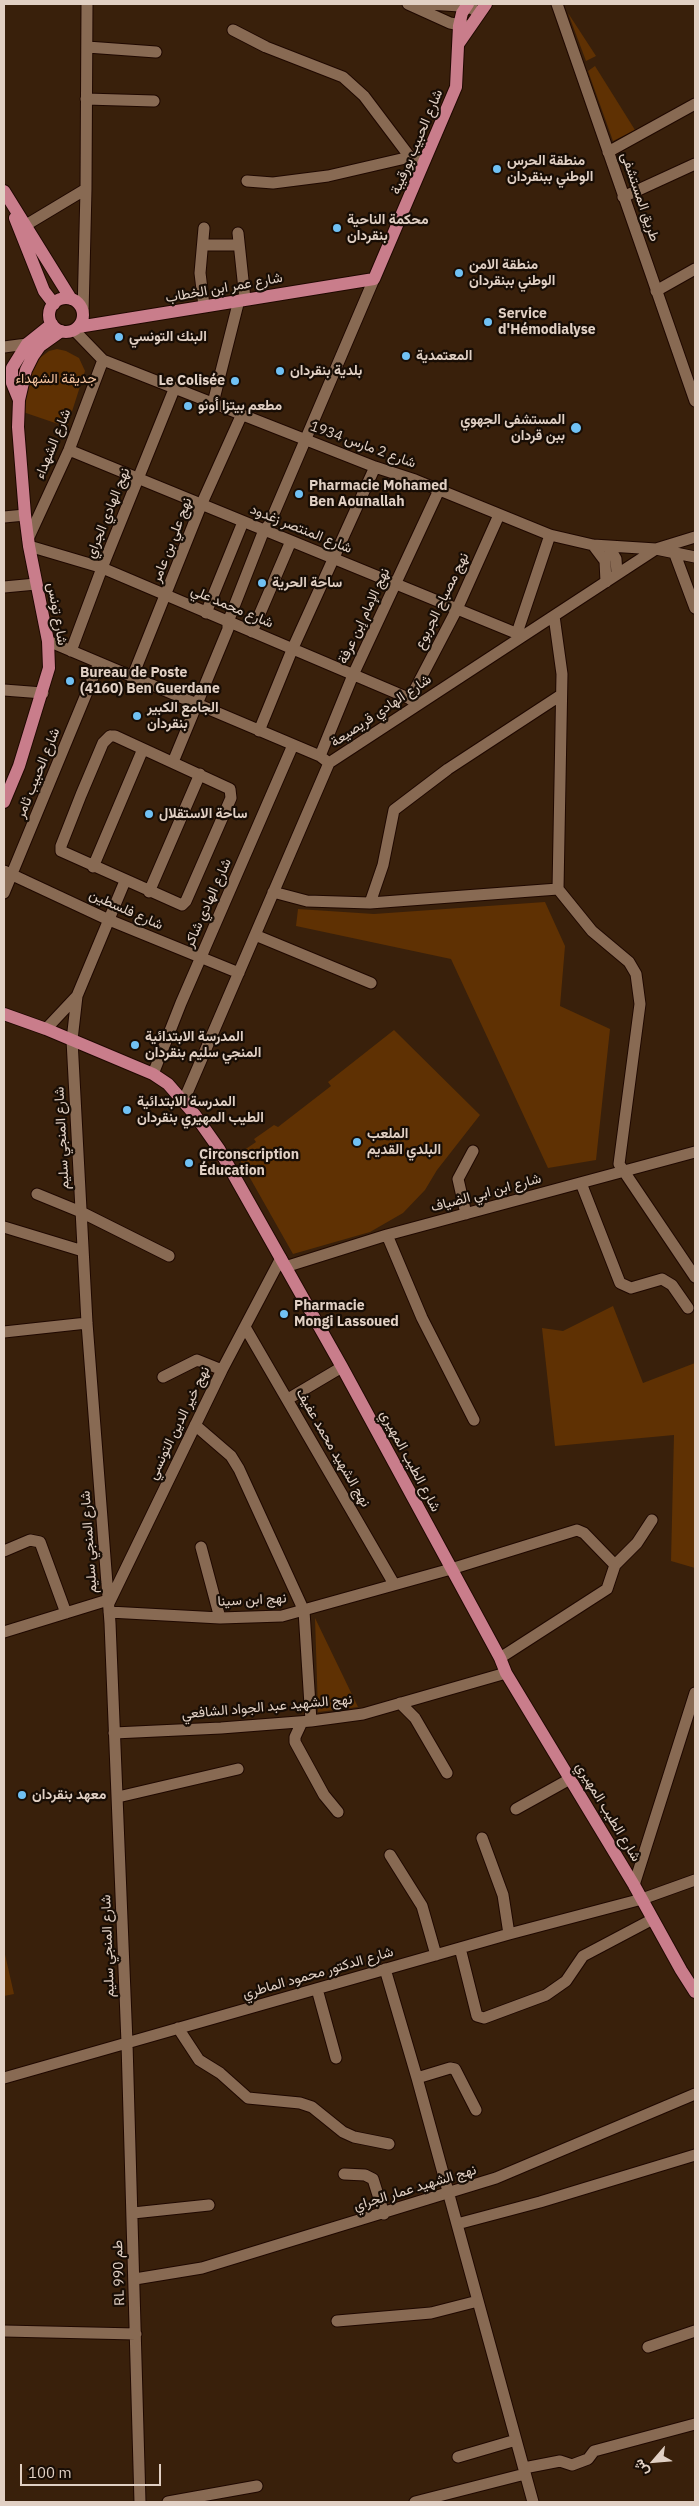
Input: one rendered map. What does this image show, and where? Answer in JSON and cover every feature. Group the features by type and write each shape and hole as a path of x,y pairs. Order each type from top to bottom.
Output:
{"main road":[{"name":"شارع الحبيب بورقيبة","path":"374,279 456,87 459,43 467,5"},
{"path":"464,26 482,9"},
{"path":"5,193 71,299 79,305 83,314 76,328 57,328 27,344 12,368 12,383 19,400"},
{"path":"5,193 44,292 54,304"},
{"name":"شارع عمر ابن الخطاب","path":"76,328 374,279"},
{"path":"57,328 50,314 54,304 62,299 71,299"},
{"path":"19,400 26,370 33,356 57,328"},
{"name":"شارع تونس","path":"4,802 19,766 43,693 49,668 48,641 36,584 25,514 18,427 19,400"},
{"path":"4,1008 25,1021"},
{"path":"4,1014 25,1021"},
{"name":"شارع الطيب المهيري","path":"25,1021 153,1074 168,1084 184,1100 219,1149 342,1367 500,1658 506,1673 634,1885 695,1992"}],"street":[{"path":"83,314 87,4"},
{"path":"408,4 464,26"},
{"path":"428,4 467,5 482,9"},
{"name":"طريق المستشفى","path":"557,4 656,291 692,377 695,400"},
{"path":"233,30 266,47 343,77 364,96 410,157"},
{"path":"87,47 156,52"},
{"path":"86,99 154,101"},
{"path":"608,152 695,104"},
{"path":"247,180 273,183 328,176 410,157 425,160"},
{"path":"623,196 695,164"},
{"path":"26,225 86,189"},
{"path":"204,228 204,245 200,273 204,306"},
{"path":"204,245 238,239 242,300 213,402"},
{"path":"656,291 695,269"},
{"name":"شارع الحبيب بورقيبة","path":"173,762 268,529 374,279"},
{"name":"شارع 2 مارس 1934","path":"76,328 103,360 375,467 440,490 550,535 593,545 656,549"},
{"path":"4,346 27,344"},
{"name":"شارع الشهداء","path":"29,542 69,450 103,360"},
{"name":"نهج الهادي الجراي","path":"71,651 102,568 175,387"},
{"name":"نهج علي بن عامر","path":"132,678 167,596 202,503 242,414"},
{"name":"شارع المنتصر زغدود","path":"69,450 202,503 243,522 268,529 333,558 520,635"},
{"path":"259,731 292,650 375,467"},
{"name":"نهج الإمام إبن عرفة","path":"324,760 353,675 440,490"},
{"path":"4,517 25,514"},
{"name":"نهج مصباح الجربوع","path":"415,701 499,515"},
{"path":"206,613 243,522"},
{"path":"520,635 550,535"},
{"path":"673,549 695,537"},
{"path":"252,632 291,540"},
{"name":"شارع محمد علي","path":"29,542 102,568 230,625 252,632 415,701"},
{"path":"593,545 605,561 606,582"},
{"path":"608,546 616,559 617,574"},
{"path":"656,549 673,549 695,557"},
{"name":"شارع الهادي قريصيعة","path":"184,1100 274,892 324,760 520,635 554,616 656,549"},
{"path":"673,549 695,608"},
{"path":"4,587 36,584"},
{"path":"554,616 562,674 558,889 592,931 629,962 636,974 640,989 640,1004 620,1151 620,1164 622,1172 695,1277"},
{"path":"48,641 196,706 293,745 324,760"},
{"name":"شارع الحبيب ثامر","path":"4,893 8,873 99,663"},
{"path":"4,690 43,693"},
{"path":"370,903 383,866 394,810 448,769 561,695"},
{"path":"110,736 115,736 173,762 227,786 232,793 232,798 184,904 179,905 63,853 60,849 103,743 110,736"},
{"name":"شارع الهادي شاكر","path":"153,1074 293,745"},
{"path":"93,867 143,749"},
{"path":"149,892 200,774"},
{"name":"شارع فلسطين","path":"8,873 109,920 239,972"},
{"path":"46,1029 78,996 125,881"},
{"path":"274,892 306,901 370,903 558,889"},
{"path":"255,935 370,983"},
{"name":"شارع المنجي سليم","path":"78,996 72,1040 83,1251 109,1605 127,2043"},
{"path":"466,1214 459,1192 458,1179 473,1151"},
{"name":"شارع ابن ابي الضياف","path":"283,1262 695,1152"},
{"path":"581,1183 620,1283 631,1288 662,1279 672,1285 688,1308"},
{"path":"37,1194 81,1212 169,1256"},
{"path":"4,1227 83,1251"},
{"path":"387,1235 422,1318 474,1420"},
{"name":"نهج خير الدين التونسي","path":"109,1605 222,1370 283,1262"},
{"path":"4,1332 88,1323"},
{"name":"نهج الشهيد محمد عفيف","path":"245,1328 394,1584"},
{"path":"163,1377 197,1360 222,1370"},
{"path":"288,1399 342,1367"},
{"path":"196,1425 230,1456 238,1469 304,1611 306,1722 295,1737 324,1795 338,1812"},
{"path":"500,1658 607,1589 616,1565 637,1542 652,1520"},
{"name":"نهج ابن سينا","path":"109,1605 220,1618 282,1616 451,1569 576,1530 584,1533 616,1565"},
{"path":"4,1551 30,1540 40,1542 66,1613"},
{"path":"201,1547 220,1618"},
{"path":"4,1632 66,1613 109,1605"},
{"name":"نهج الشهيد عبد الجواد الشافعي","path":"114,1733 306,1722 363,1714 506,1673"},
{"path":"634,1885 695,1693"},
{"path":"400,1703 415,1718 447,1773"},
{"path":"118,1797 238,1769"},
{"path":"516,1809 570,1779"},
{"path":"482,1838 503,1895 509,1934"},
{"path":"390,1855 422,1906 436,1955"},
{"name":"شارع الدكتور محمود الماطري","path":"4,2078 509,1934 642,1899 695,1880"},
{"path":"460,1948 477,2016 484,2018 546,1995 566,1980 583,1956 653,1919"},
{"path":"384,1970 417,2078 447,2194 457,2224 533,2502"},
{"path":"317,1989 336,2058"},
{"path":"178,2028 200,2060 220,2073 248,2098 300,2103 312,2108 342,2132 354,2137 389,2144"},
{"name":"RL طم 990","path":"127,2043 140,2502"},
{"path":"417,2078 450,2068 455,2069 476,2110"},
{"name":"نهج الشهيد عمار الجراي","path":"135,2279 202,2268 384,2214 496,2178 573,2148 695,2094"},
{"path":"457,2224 540,2202 695,2156"},
{"path":"344,2174 365,2174 373,2179 384,2214"},
{"path":"133,2213 209,2205"},
{"path":"337,2321 431,2313 478,2301"},
{"path":"4,2331 136,2334"},
{"path":"648,2347 695,2331"},
{"path":"415,2502 560,2461 572,2465 588,2460 594,2452 695,2424"},
{"path":"458,2457 516,2440"},
{"path":"168,2502 257,2486"}],"green space":[{"path":"568,13 596,56 586,61"},
{"path":"595,66 635,130 613,141 588,71"},
{"name":"جديقة الشهداء","path":"57,349 66,351 79,358 85,371 67,427 23,412 33,363 49,351"},
{"path":"545,902 565,946 560,1006 610,1029 596,1160 548,1168 451,959 296,926 298,909 374,914"},
{"name":"الملعب البلدي القديم","path":"394,1030 480,1115 437,1170 425,1190 403,1213 370,1232 293,1254 237,1155 256,1142 254,1139 274,1125 278,1127 331,1086 328,1082"},
{"path":"613,1306 643,1383 695,1363 695,1568 671,1561 674,1435 555,1446 542,1328 563,1331"},
{"path":"315,1618 358,1707 318,1712"},
{"path":"4,1950 14,1994 4,1996"}],"place":[{"name":"منطقة الحرس الوطني ببنقردان","path":"497,169"},
{"name":"محكمة الناحية بنقردان","path":"337,228"},
{"name":"منطقة الامن الوطني ببنقردان","path":"459,273"},
{"name":"Service d'Hémodialyse","path":"488,322"},
{"name":"البنك التونسي","path":"119,337"},
{"name":"المعتمدية","path":"406,356"},
{"name":"بلدية بنقردان","path":"280,371"},
{"name":"Le Colisée","path":"235,381"},
{"name":"مطعم بيتزا أونو","path":"188,406"},
{"name":"المستشفى الجهوي ببن قردان","path":"576,428"},
{"name":"Pharmacie Mohamed Ben Aounallah","path":"299,494"},
{"name":"ساحة الحرية","path":"262,583"},
{"name":"Bureau de Poste (4160) Ben Guerdane","path":"70,681"},
{"name":"الجامع الكبير بنقردان","path":"137,716"},
{"name":"ساحة الاستقلال","path":"149,814"},
{"name":"المدرسة الابتدائية المنجي سليم بنقردان","path":"135,1045"},
{"name":"المدرسة الابتدائية الطيب المهيري بنقردان","path":"127,1110"},
{"name":"الملعب البلدي القديم","path":"357,1142"},
{"name":"Circonscription Éducation","path":"189,1163"},
{"name":"Pharmacie Mongi Lassoued","path":"284,1314"},
{"name":"معهد بنقردان","path":"22,1795"}]}
